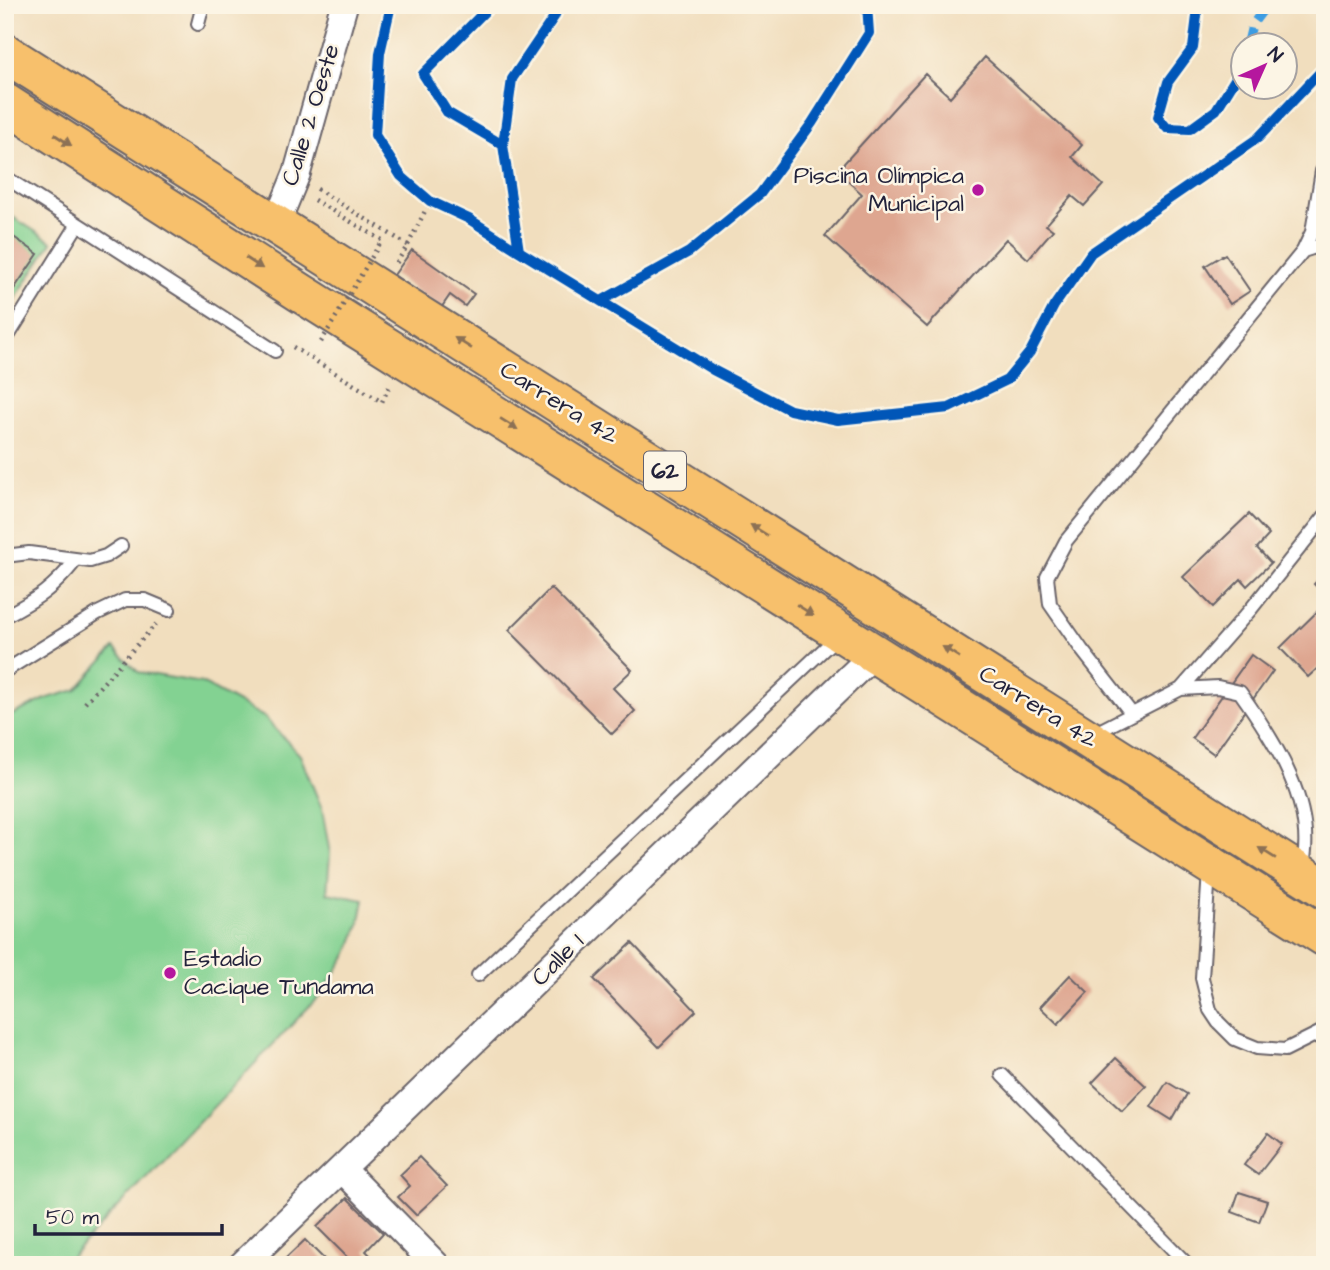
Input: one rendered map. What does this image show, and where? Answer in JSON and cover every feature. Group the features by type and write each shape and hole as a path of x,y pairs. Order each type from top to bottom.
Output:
{"highway":[{"name":"Carrera 42","path":"5,53 1313,882"},
{"name":"Carrera 42","path":"5,103 301,293 1325,937"}],"street":[{"name":"Calle 2 Oeste","path":"276,224 297,173 344,5"},
{"name":"Calle 1","path":"242,1265 874,654"},
{"path":"342,1169 429,1262"}],"lane":[{"path":"198,24 203,5"},
{"path":"1132,714 1050,604 1047,577 1066,541 1303,251 1312,232 1325,166"},
{"path":"5,177 275,351"},
{"path":"5,341 78,224"},
{"path":"1303,251 1325,244"},
{"path":"1086,738 1181,689 1251,609 1325,516"},
{"path":"5,556 29,553 90,561 106,556 121,546"},
{"path":"5,616 59,582 76,560"},
{"path":"5,671 68,631 125,600 145,600 169,610"},
{"path":"478,975 841,633"},
{"path":"1181,689 1218,687 1240,692 1269,733 1298,794 1313,882"},
{"path":"1209,864 1202,978 1210,1010 1218,1022 1236,1039 1257,1048 1285,1050 1325,1030"},
{"path":"1002,1075 1188,1265"}],"path":[{"path":"332,350 321,342 382,240 308,196 315,188 408,244"},
{"path":"380,290 430,201"},
{"path":"291,346 382,402 389,387 377,380"},
{"path":"85,703 169,610"}],"green space":[{"path":"5,212 52,242 5,314"},
{"name":"Estadio Cacique Tundama","path":"114,648 138,672 202,683 264,717 300,755 322,809 330,854 327,893 364,900 359,925 348,953 323,992 63,1265 5,1265 5,718 48,698 76,690"}],"building":[{"name":"Piscina Olímpica Municipal","path":"985,57 1082,145 1072,157 1103,185 1084,206 1072,196 1046,225 1053,230 1028,259 1006,239 927,327 825,236 862,194 837,171 925,74 950,97"},
{"path":"5,231 38,254 5,302"},
{"path":"412,250 474,294 465,306 450,295 441,308 394,275"},
{"path":"1225,254 1250,291 1230,304 1205,266"},
{"path":"1249,514 1269,535 1257,548 1271,563 1247,586 1241,579 1213,607 1183,577"},
{"path":"1325,573 1325,596 1314,584"},
{"path":"551,588 632,670 613,688 635,711 612,734 509,630"},
{"path":"1325,604 1325,671 1320,666 1308,677 1280,648"},
{"path":"1251,655 1273,671 1214,754 1192,738"},
{"path":"632,943 696,1011 659,1047 594,979"},
{"path":"1070,975 1088,992 1058,1024 1040,1007"},
{"path":"1116,1058 1146,1086 1122,1111 1092,1083"},
{"path":"1167,1082 1187,1094 1172,1120 1151,1107"},
{"path":"1268,1133 1282,1144 1258,1175 1244,1165"},
{"path":"419,1157 447,1186 416,1215 398,1197 410,1186 400,1175"},
{"path":"1239,1192 1267,1201 1259,1222 1232,1212"},
{"path":"347,1198 383,1233 366,1251 380,1265 352,1265 317,1227"},
{"path":"305,1240 330,1265 288,1265 283,1261"}],"marked path":[{"path":"1250,32 1252,25 1267,5"}],"cycle path":[{"path":"391,5 380,53 375,135 401,176 430,201 469,219 519,251"},
{"path":"491,5 423,74 447,112 503,145"},
{"path":"559,5 554,17 512,79 503,145 519,251 713,370 790,410 838,420 949,408 1007,380 1030,352 1054,306 1091,253 1258,138 1325,67"},
{"path":"601,301 689,252 760,194 812,123 869,33 867,5"},
{"path":"1193,5 1197,16 1193,48 1168,82 1158,117 1167,128 1190,129 1216,110 1228,91"}],"place":[{"name":"Piscina Olímpica Municipal","path":"978,190"},
{"name":"Estadio Cacique Tundama","path":"170,973"}]}
